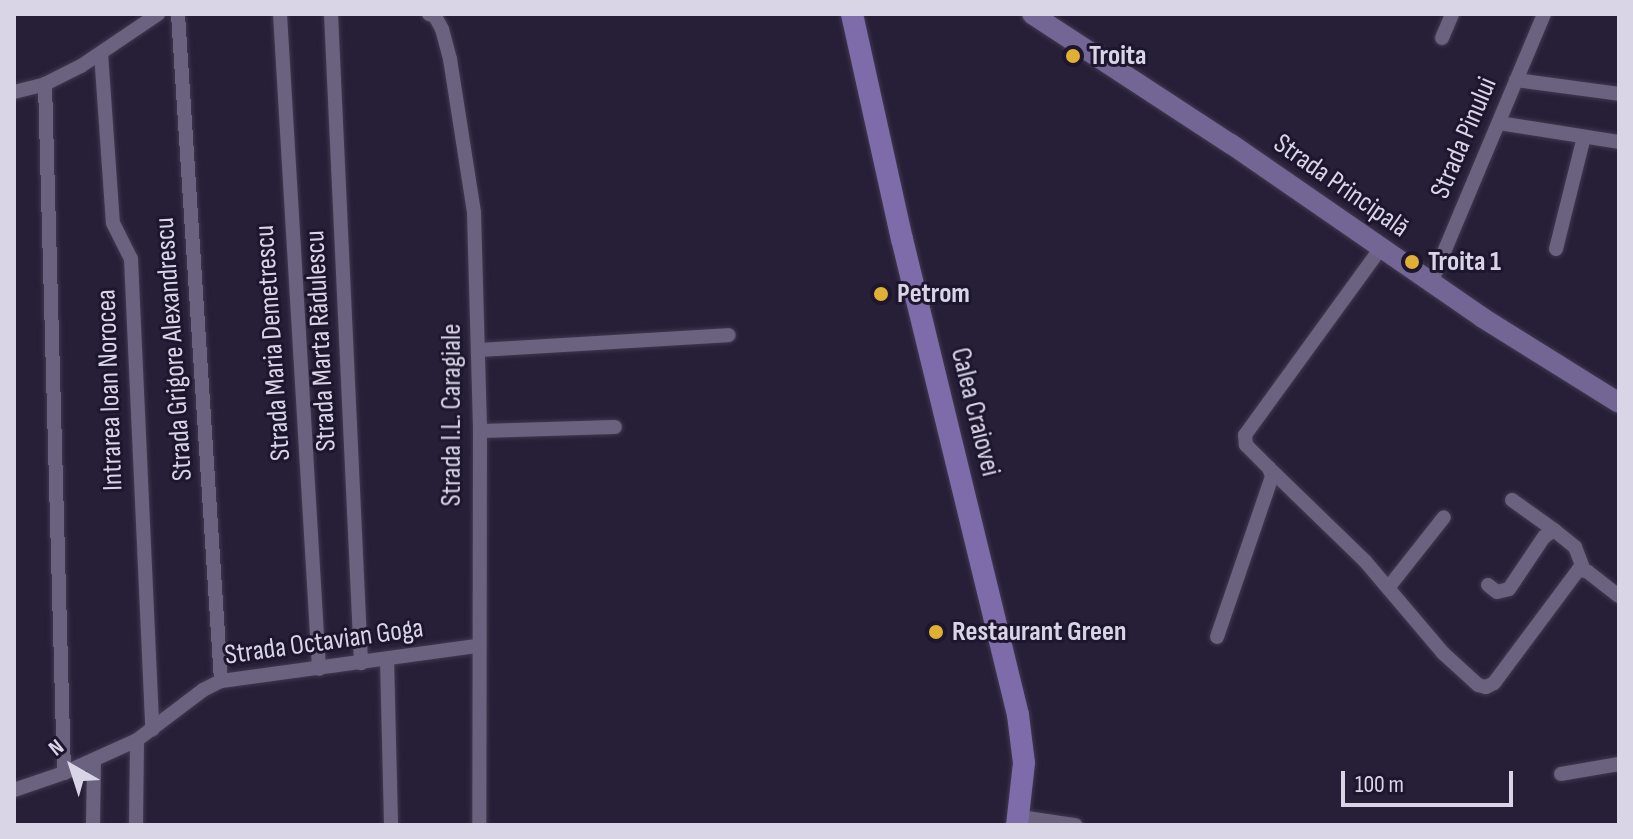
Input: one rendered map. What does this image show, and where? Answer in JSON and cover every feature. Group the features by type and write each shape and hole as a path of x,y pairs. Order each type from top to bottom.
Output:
{"main road":[{"name":"Calea Craiovei","path":"852,14 899,227 1018,715 1024,763 1018,821"},
{"name":"Strada Principală","path":"1032,14 1231,144 1431,283 1619,403"}],"street":[{"path":"14,92 45,84 101,53 158,14"},
{"name":"Strada Grigore Alexandrescu","path":"178,14 221,681"},
{"name":"Strada Maria Demetrescu","path":"280,14 319,669"},
{"name":"Strada I.L. Caragiale","path":"429,14 435,16 442,29 450,59 474,213 480,431 477,646 479,825"},
{"path":"1442,38 1452,14"},
{"name":"Strada Pinului","path":"1431,283 1544,14"},
{"name":"Strada Marta Rădulescu","path":"331,16 356,502 361,663"},
{"name":"Intrarea Ioan Norocea","path":"101,53 113,223 131,259 152,730"},
{"path":"1516,80 1619,94"},
{"path":"45,84 64,773"},
{"path":"1499,123 1619,142"},
{"path":"1556,249 1584,137"},
{"path":"1381,248 1245,435 1246,445 1296,491 1388,588 1468,679 1486,687 1507,666 1574,573 1584,570"},
{"path":"478,350 729,335"},
{"path":"480,431 615,427"},
{"path":"1217,637 1272,476 1269,468"},
{"path":"1512,500 1575,547 1584,570 1619,596"},
{"path":"1388,588 1444,517"},
{"path":"1488,585 1497,592 1509,589 1544,537 1554,530"},
{"name":"Strada Octavian Goga","path":"14,790 64,773 137,740 203,690 221,681 477,646"},
{"path":"387,659 391,825"},
{"path":"136,825 137,740"},
{"path":"93,825 94,760"},
{"path":"1561,774 1619,764"},
{"path":"1018,821 1075,825"}],"place":[{"name":"Troita","path":"1073,56"},
{"name":"Troita 1","path":"1412,262"},
{"name":"Petrom","path":"881,294"},
{"name":"Restaurant Green","path":"936,632"}]}
